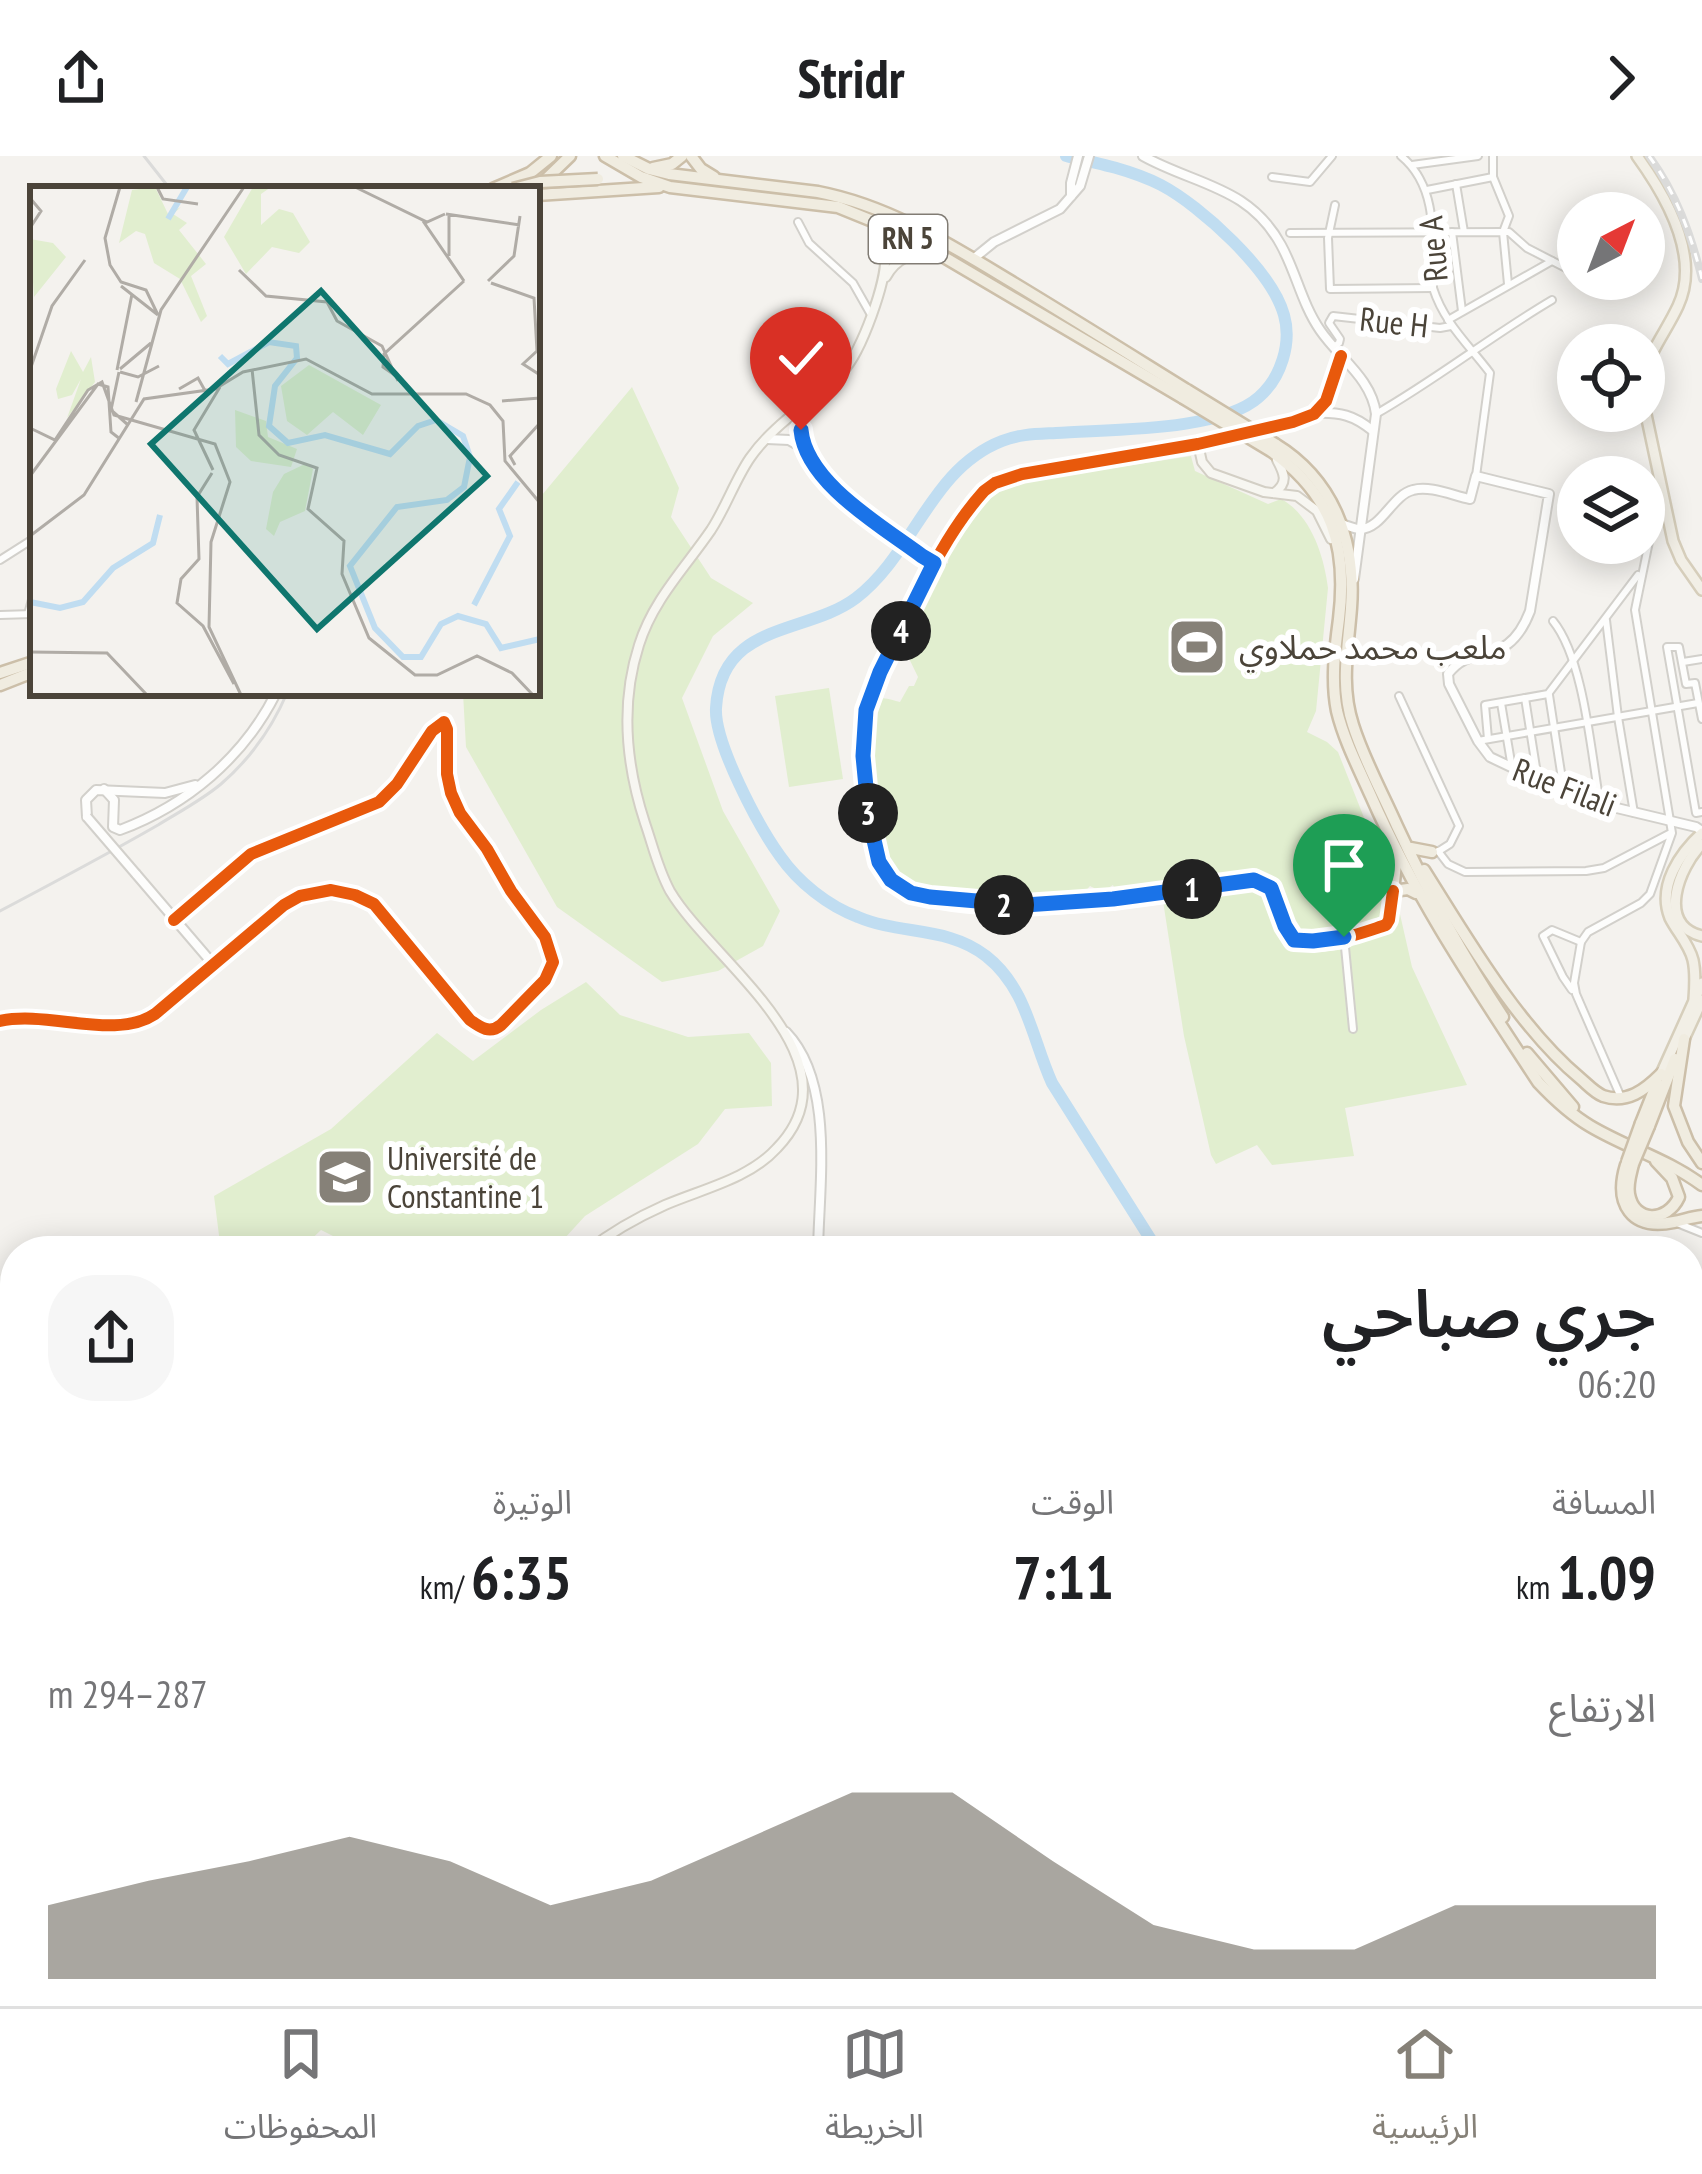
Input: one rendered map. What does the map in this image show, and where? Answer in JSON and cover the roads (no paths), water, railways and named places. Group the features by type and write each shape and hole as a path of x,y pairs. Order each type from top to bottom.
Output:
{"highway":[{"path":"501,186 530,173 551,156"},
{"path":"540,188 571,156"},
{"path":"525,186 598,179 609,169 604,156"},
{"name":"RN 5","path":"604,156 670,187 838,207 870,220 932,250 1185,394"},
{"name":"RN 5","path":"623,156 649,169 818,192 868,204 917,226 1273,449 1316,494 1334,527 1341,593 1334,663 1337,710 1354,759 1397,852 1469,980 1538,1082 1570,1113 1702,1181"},
{"path":"649,169 672,164 682,156"},
{"path":"691,156 701,169 722,180"},
{"path":"540,192 670,187"},
{"name":"RN 5","path":"1273,449 1293,455 1313,473 1342,524 1352,570 1344,673 1354,731 1413,864 1468,964 1525,1050 1584,1115 1676,1160 1702,1181"},
{"path":"0,674 30,663"},
{"path":"0,685 30,675"},
{"path":"1398,828 1498,983 1552,1052 1596,1092 1608,1097 1645,1090 1661,1074"},
{"path":"1411,848 1435,852"},
{"path":"1397,852 1393,891 1411,890 1425,904"},
{"path":"1420,864 1422,856 1435,852"},
{"path":"1645,1124 1684,1040"},
{"path":"1684,1040 1674,1106 1702,1163"},
{"path":"1661,1074 1620,1191 1627,1209 1642,1220 1674,1222 1702,1216"},
{"path":"1630,1163 1632,1204 1648,1215 1669,1213 1679,1197 1677,1189 1650,1154"}],"main road":[{"path":"1637,156 1674,224 1686,265 1679,305 1665,328"},
{"path":"612,1236 769,1156 782,1144 803,1096 800,1064 785,1031 672,894 654,854 632,783 628,738 632,673 648,621 711,529 751,458 844,370 861,345 886,261 883,239 870,220"},
{"path":"879,289 902,259 932,250"},
{"path":"1198,444 1210,473 1273,494 1297,496 1317,511 1340,553"},
{"path":"1273,449 1284,481 1273,494"},
{"path":"1665,503 1681,560 1702,590"},
{"path":"1661,1074 1699,1004 1693,959 1667,909 1669,885 1682,855 1702,832"},
{"path":"1680,929 1678,882 1702,844"},
{"path":"1680,929 1702,936"},
{"path":"1684,1040 1702,983"}],"street":[{"path":"1078,156 1078,180"},
{"path":"973,259 1005,236 1054,213 1071,197 1090,156"},
{"path":"1143,156 1222,188 1262,218 1278,239 1309,311 1370,390 1376,414 1351,603"},
{"path":"1272,177 1310,182 1332,156"},
{"name":"Rue A","path":"1401,156 1426,190 1433,288 1449,323 1490,374 1476,476"},
{"path":"1412,165 1478,156"},
{"path":"1492,156 1493,177 1509,216 1503,232 1508,284"},
{"path":"1426,190 1493,177"},
{"path":"1456,184 1464,232"},
{"path":"1335,205 1329,234 1330,289 1433,288"},
{"path":"798,222 809,243 853,283 870,313"},
{"path":"1452,232 1462,312"},
{"path":"1290,233 1509,232 1557,264"},
{"path":"1449,323 1552,261"},
{"path":"1376,414 1552,300"},
{"name":"Rue H","path":"1334,347 1340,339 1329,321 1333,316 1440,328 1449,323"},
{"path":"1341,356 1326,401 1314,413 1293,422 1198,444 1050,468 995,483 976,500 934,563 866,710 863,756 869,818 879,862 891,880 911,893 930,897 1013,905 1113,899 1254,880 1271,888 1294,940 1313,941 1386,925 1393,891"},
{"path":"803,404 804,449"},
{"path":"1314,413 1357,417 1374,432"},
{"path":"766,440 789,440 804,449 830,486 934,563"},
{"path":"1342,524 1361,530 1372,526 1393,502 1420,488 1470,499 1476,476"},
{"name":"Rue Filali","path":"1476,476 1549,495 1530,611 1523,628 1504,648 1462,660 1448,674 1490,757 1564,792 1671,828 1696,827 1702,832"},
{"path":"0,560 30,541"},
{"path":"1621,1098 1574,983 1581,942 1588,932 1650,894 1671,828 1636,610 1644,564"},
{"path":"1642,572 1548,694 1484,707 1483,740 1700,702"},
{"path":"0,615 30,614"},
{"path":"1605,617 1634,813"},
{"path":"1553,621 1574,658 1600,804"},
{"path":"1702,719 1698,683 1686,684 1678,646 1666,648 1696,813 1702,812"},
{"path":"1682,662 1702,659"},
{"path":"1548,694 1564,792"},
{"path":"104,789 114,800 112,826 120,830 202,784 243,746 274,696"},
{"path":"1399,696 1460,826 1450,844 1435,852 1448,864 1465,872 1586,871 1621,861 1671,828"},
{"path":"1525,698 1538,780"},
{"path":"1502,703 1512,768"},
{"path":"0,1022 25,1018 135,1024 155,1014 291,901 331,890 374,904 470,1020 484,1029 494,1030 501,1024 545,980 553,962 545,937 460,813 447,774 444,722 432,731 397,784 379,802 251,854 174,920"},
{"path":"202,784 165,794 96,790 85,804 87,817 213,964"},
{"path":"1338,908 1353,1029"},
{"path":"1576,994 1543,940 1552,931 1581,942"},
{"path":"785,1031 806,1058 816,1092 818,1236"},
{"path":"1674,1222 1702,1233"}],"waterway":[{"path":"1066,156 1161,185 1214,224 1250,260 1284,315 1285,348 1273,380 1259,397 1218,417 1162,427 1022,436 977,454 939,491 893,559 856,598 770,634 733,659 721,680 717,723 750,806 787,866 805,884 825,900 874,923 971,946 1000,969 1020,999 1052,1083 1149,1236"}],"tram line":[{"path":"144,156 168,186"},
{"path":"0,911 214,790 259,742 285,696"}],"railway":[{"path":"1649,156 1682,214 1702,279"}],"place":[{"name":"ملعب محمد حملاوي","path":"1197,647"},
{"name":"Université de Constantine 1","path":"345,1177"}]}
